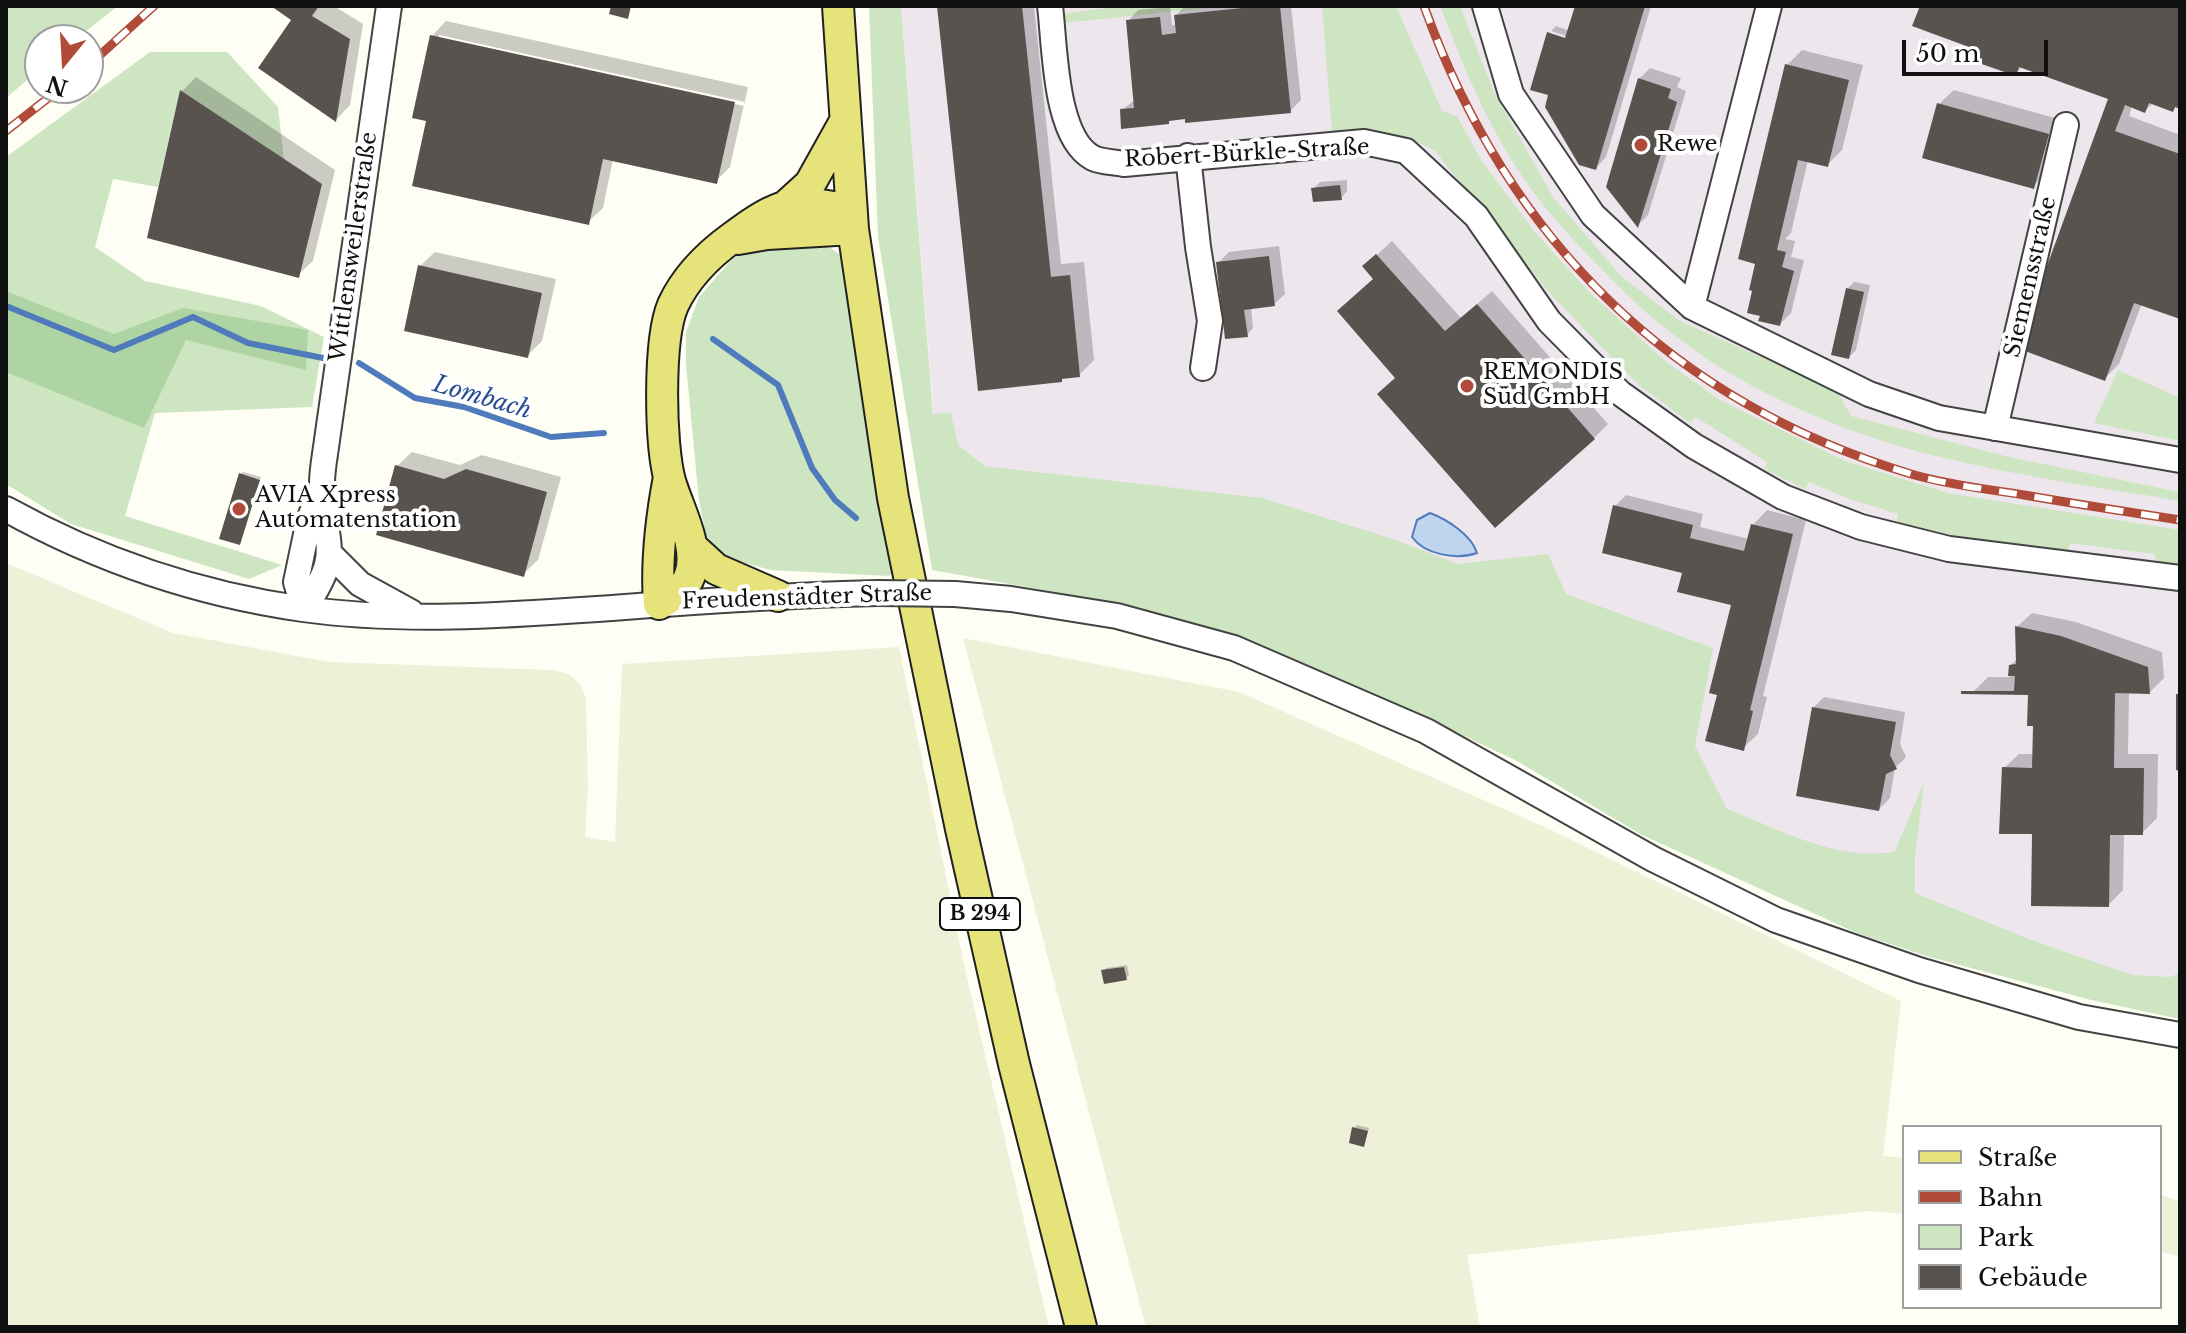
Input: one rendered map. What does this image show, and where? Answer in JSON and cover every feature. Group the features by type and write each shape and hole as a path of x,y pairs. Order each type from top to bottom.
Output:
{"main road":[{"name":"B 294","path":"838,6 852,220 893,498 957,814 1014,1064 1081,1327"},
{"path":"669,477 661,520 659,604 680,591 690,575 692,547 669,477 663,409 663,356 673,306 696,268 728,240 757,219 788,204 810,184 844,123"},
{"path":"788,204 813,203 852,220"},
{"path":"728,240 852,220"},
{"path":"692,547 716,569 778,596"}],"street":[{"name":"Wittlensweilerstraße","path":"304,609 296,582 309,520 322,488 389,6"},
{"name":"Robert-Bürkle-Straße","path":"1050,6 1063,112 1075,141 1093,158 1124,164 1364,142 1406,151 1476,216 1549,321 1620,393 1694,446 1783,497 1861,527 1949,549 2180,578"},
{"path":"1485,6 1511,94 1593,215 1692,307 1869,394 1939,418 2180,460"},
{"path":"1692,307 1769,6"},
{"name":"Siemensstraße","path":"1995,428 2066,125"},
{"path":"1188,156 1210,321 1203,368"},
{"name":"Wittlensweilerstraße","path":"322,488 331,555"},
{"name":"Freudenstädter Straße","path":"6,509 121,563 199,587 304,609 421,616 516,615 778,596 878,593 955,594 1011,599 1117,616 1234,648 1426,731 1653,859 1776,920 1919,970 2079,1017 2180,1035"},
{"path":"304,609 323,581 331,555 360,584 421,616"}],"shaded area":[{"path":"901,6 2180,6 2180,999 2048,978 1154,592 945,557"}],"green space":[{"path":"6,6 118,6 95,24 24,24 24,83 6,98"},
{"path":"869,6 901,6 933,414 951,413 958,445 985,466 1262,498 1396,540 1458,564 1548,554 1566,594 1713,648 1695,746 1727,809 1810,842 1853,853 1874,854 1895,851 1924,782 1915,857 1915,893 2031,940 2132,975 2170,977 2180,973 2180,1019 2091,1000 1926,956 1857,933 1642,835 1515,760 1366,690 1205,630 1049,591 932,570 878,237"},
{"path":"1122,6 1227,6 1063,23 1062,14"},
{"path":"1322,6 1396,6 1442,111 1457,116 1481,160 1534,231 1588,291 1665,361 1720,400 1845,461 1948,493 2180,530 2180,565 2156,562 2154,554 2070,543 2068,552 1957,536 1897,522 1898,514 1809,482 1805,489 1764,469 1767,462 1696,417 1690,423 1640,386 1553,297 1435,151 1396,135 1332,131"},
{"path":"1440,6 1460,6 1494,92 1553,197 1621,276 1680,321 1839,394 1851,416 2009,457 2180,492 2180,501 1996,470 1902,447 1797,408 1699,353 1627,294 1575,241 1532,190 1486,114"},
{"path":"150,52 227,52 278,107 284,160 180,90 158,187 113,179 95,247 145,281 261,306 324,337 312,407 155,413 125,516 282,565 249,579 71,524 6,484 6,157 79,104 104,104 104,86"},
{"path":"819,240 846,259 893,573 889,576 770,570 721,556 706,535 699,501 686,364 686,332 699,297 733,258 756,248"},
{"path":"6,291 114,334 183,308 308,330 306,370 186,340 144,428 6,372"},
{"path":"2118,370 2180,398 2180,441 2094,423"},
{"path":"6,563 173,633 330,662 552,670 569,674 580,684 586,699 588,790 585,837 615,842 622,664 899,647 965,969 1049,1327 6,1327"},
{"path":"963,638 1239,692 1549,829 1901,1001 1883,1156 1902,1158 1902,1214 1869,1211 1467,1255 1480,1327 1146,1327"},
{"path":"2162,1195 2180,1202 2180,1256 2162,1252"}],"water":[{"path":"1430,513 1464,534 1477,553 1460,556 1442,554 1418,543 1412,537 1417,520"}],"building":[{"path":"271,6 319,6 312,16 350,39 336,122 258,68 291,20"},
{"path":"611,6 631,6 628,19 609,14"},
{"path":"937,6 1022,6 1051,277 1070,275 1080,377 1062,379 1062,382 978,391"},
{"path":"1280,6 1291,113 1185,123 1185,119 1169,121 1169,124 1121,129 1120,109 1134,108 1126,20 1160,17 1162,35 1176,33 1174,15"},
{"path":"1575,6 1645,6 1596,170 1579,165 1545,107 1548,95 1530,90 1547,32 1565,38"},
{"path":"1920,6 2180,6 2180,109 2175,107 2173,112 2149,103 2145,113 2125,105 2115,131 2180,154 2180,319 2134,303 2105,381 2017,348 2108,99 2019,67 2016,76 1973,61 1977,50 1912,26"},
{"path":"430,35 735,102 717,184 603,159 589,225 412,186 426,121 412,118"},
{"path":"1785,64 1849,80 1828,167 1798,160 1777,250 1786,252 1782,267 1794,271 1780,326 1758,321 1760,316 1747,313 1755,264 1738,259"},
{"name":"Rewe","path":"1638,78 1671,89 1668,98 1677,102 1638,228 1606,187"},
{"path":"180,90 322,184 299,278 147,238"},
{"path":"1937,103 2049,134 2034,189 1922,158"},
{"path":"1340,185 1342,200 1313,202 1311,188"},
{"name":"REMONDIS Süd GmbH","path":"1376,254 1445,331 1477,304 1595,439 1495,528 1377,394 1395,378 1337,311 1373,279 1362,266"},
{"path":"1269,256 1275,306 1244,310 1248,337 1225,339 1216,262"},
{"path":"418,265 542,293 528,358 404,331"},
{"path":"1846,288 1864,292 1849,359 1831,355"},
{"path":"395,465 444,479 466,469 547,492 524,577 376,535"},
{"name":"AVIA Xpress Automatenstation","path":"239,473 260,480 240,545 219,539"},
{"path":"1613,505 1693,525 1690,538 1744,551 1751,524 1793,534 1750,710 1753,711 1744,751 1705,741 1717,695 1709,693 1731,605 1677,592 1682,573 1602,553"},
{"path":"2015,626 2061,636 2148,667 2150,694 2115,693 2114,768 2144,768 2143,835 2110,835 2109,907 2031,906 2032,834 1999,834 2002,767 2032,768 2033,726 2027,726 2028,695 1961,694 1961,691 2014,691 2015,676 2008,676 2009,665 2016,664"},
{"path":"2176,694 2180,694 2180,771 2176,770"},
{"path":"1812,707 1896,722 1890,755 1897,769 1886,774 1879,811 1796,796"},
{"path":"1124,967 1127,980 1104,984 1101,970"},
{"path":"1352,1127 1368,1131 1364,1147 1349,1143"}],"waterway":[{"name":"Lombach","path":"6,306 114,350 193,317 248,343 328,359"},
{"name":"Lombach","path":"713,339 778,385 812,468 835,500 856,518"},
{"name":"Lombach","path":"359,363 415,398 464,407 551,437 604,433"}],"railway":[{"path":"104,51 154,6"},
{"path":"1424,6 1459,90 1502,168 1552,238 1609,301 1674,356 1746,403 1825,443 1911,474 2180,520"},
{"path":"6,131 41,104"}],"place":[{"name":"Rewe","path":"1641,145"},
{"name":"REMONDIS Süd GmbH","path":"1467,386"},
{"name":"AVIA Xpress Automatenstation","path":"239,509"}]}
